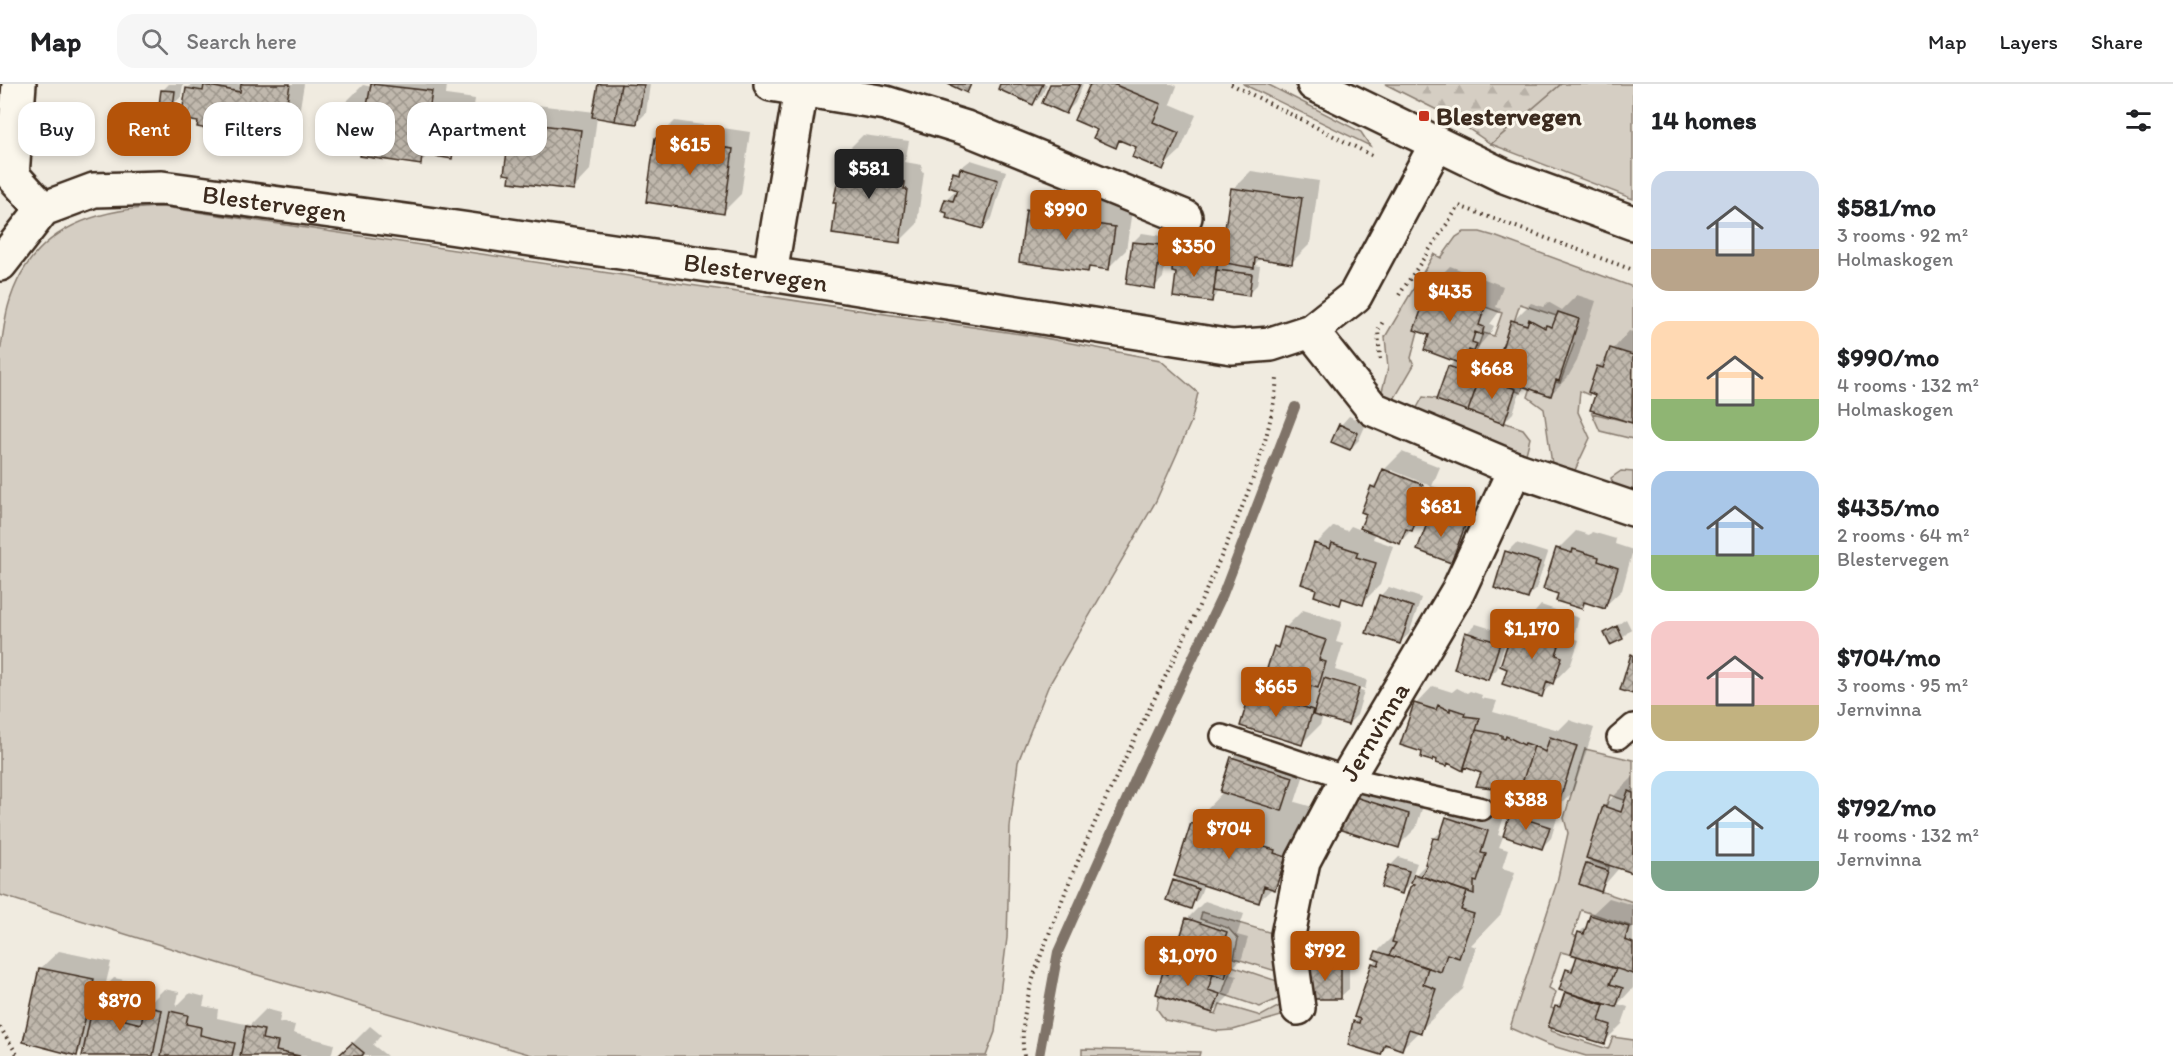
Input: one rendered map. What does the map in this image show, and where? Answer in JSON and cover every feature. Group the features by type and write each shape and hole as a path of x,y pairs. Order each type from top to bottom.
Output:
{"street":[{"path":"0,264 43,209 12,176 19,84"},
{"path":"1314,84 1504,176 1633,222"},
{"path":"770,274 786,87 885,103 966,128 1185,217"},
{"name":"Blestervegen","path":"43,209 94,190 162,188 454,227 1232,347 1271,344 1311,332 1355,296 1436,145"},
{"path":"1311,332 1373,409 1515,469 1633,509"},
{"name":"Jernvinna","path":"1298,1008 1288,935 1303,861 1347,778 1458,591 1515,469"}],"lane":[{"path":"1222,736 1347,778 1482,809"}],"path":[{"path":"1397,298 1459,206 1633,270"},
{"path":"1379,364 1378,330 1387,314"},
{"path":"1024,1056 1022,1042 1026,1004 1075,865 1179,653 1244,505 1273,416 1280,361 1271,344"},
{"path":"0,1027 18,1056"}],"green space":[{"path":"1243,84 1267,84 1361,132 1370,146"},
{"path":"1385,84 1561,84 1491,144 1451,117"},
{"path":"1561,84 1633,84 1633,199 1491,144"},
{"path":"164,207 1034,336 1160,360 1198,393 1191,422 1156,501 1048,687 1018,762 1010,827 1007,938 995,1032 986,1056 535,1056 247,972 0,895 0,352 8,307 17,281 31,259 47,242 66,229 112,212"},
{"path":"1464,232 1480,232 1494,236 1633,287 1633,357 1610,351 1604,371 1597,370 1589,395 1580,391 1578,412 1590,438 1575,470 1552,464 1544,409 1528,397 1533,381 1539,377 1560,383 1574,344 1569,342 1575,322 1520,304 1500,363 1514,368 1525,378 1521,393 1463,370 1469,353 1475,355 1483,333 1494,336 1502,313 1447,293 1422,316 1411,358 1414,365 1393,401 1382,391 1388,368 1385,337 1434,254 1441,258 1456,237"},
{"path":"1423,397 1437,399 1523,429 1530,438 1526,454 1414,413"},
{"path":"1592,413 1633,423 1633,439 1600,431"},
{"path":"1621,471 1633,472 1633,492 1613,484 1611,478"},
{"path":"1585,749 1633,760 1633,803 1610,795 1588,859 1609,867 1608,871 1586,864 1579,884 1633,902 1633,927 1581,910 1573,935 1582,940 1576,956 1561,952 1549,988 1556,992 1551,1008 1557,1010 1551,1031 1608,1049 1613,1037 1633,1040 1633,1056 1586,1056 1546,1044 1510,1028 1557,882 1568,833 1564,818"},
{"path":"1202,912 1272,933 1279,972 1234,958 1238,939 1228,928 1200,919"},
{"path":"1232,966 1280,982 1284,996 1260,1007 1222,994"},
{"path":"1159,996 1216,1014 1220,1004 1261,1016 1285,1003 1288,1014 1233,1030 1218,1031 1165,1020 1157,1009"},
{"path":"1082,1049 1200,1052 1199,1056 1082,1056"}],"building":[{"path":"241,84 290,84 287,102 203,102 203,128 197,127 198,122 191,121 191,102 184,102 186,88 203,91 204,85 240,92"},
{"path":"371,84 432,91 430,102 407,102 407,156 422,156 421,165 360,156 395,156 395,102 368,102"},
{"path":"598,84 621,84 615,121 592,117"},
{"path":"621,84 644,85 637,124 615,121"},
{"path":"948,84 971,84 967,93"},
{"path":"1000,84 1043,84 1033,105 998,89"},
{"path":"1050,84 1080,84 1066,114 1042,103"},
{"path":"1090,84 1113,84 1161,104 1153,122 1179,133 1163,170 1132,157 1136,147 1119,140 1116,148 1093,138 1097,130 1074,120"},
{"path":"161,90 175,91 174,102 159,102"},
{"path":"547,126 581,130 573,190 509,182 510,175 504,174 506,156 547,156"},
{"path":"655,138 733,149 724,214 646,202"},
{"path":"844,152 892,159 888,180 905,182 904,189 907,189 900,243 832,234 836,203 833,203"},
{"path":"434,156 452,156 452,159"},
{"path":"960,168 998,180 983,229 946,218 947,213 941,211 945,199 953,201 957,190 949,187 953,172 959,174"},
{"path":"1231,188 1302,198 1292,264 1255,258 1254,268 1220,262"},
{"path":"1070,207 1091,211 1090,220 1096,220 1095,224 1115,227 1109,270 1089,267 1088,272 1019,262 1026,210 1069,216"},
{"path":"1132,242 1161,245 1155,289 1126,284"},
{"path":"1178,256 1218,261 1212,302 1173,297 1176,273 1172,272 1173,257 1178,258"},
{"path":"1216,270 1252,274 1249,296 1214,291"},
{"path":"1431,283 1486,304 1479,325 1484,327 1482,335 1475,332 1472,342 1477,344 1474,352 1469,350 1464,365 1424,350 1429,335 1414,330"},
{"path":"1558,312 1579,319 1559,381 1556,380 1551,396 1507,381 1513,366 1498,361 1511,320 1527,325 1529,319 1545,328 1546,325 1552,327"},
{"path":"1610,348 1633,355 1632,423 1590,410 1595,395 1588,392 1597,366 1603,368"},
{"path":"1448,366 1480,377 1468,411 1436,400"},
{"path":"1480,377 1516,389 1504,424 1468,411"},
{"path":"1339,424 1358,433 1350,450 1331,442"},
{"path":"1383,469 1423,485 1415,504 1422,506 1412,531 1406,529 1400,544 1360,528 1366,514 1361,512 1371,486 1375,488"},
{"path":"1431,513 1465,526 1451,563 1417,550"},
{"path":"1314,543 1330,549 1332,543 1358,552 1356,557 1376,563 1363,605 1342,598 1340,605 1314,596 1316,589 1301,584"},
{"path":"1556,548 1572,553 1573,549 1599,557 1598,561 1618,568 1605,609 1584,602 1582,609 1556,601 1558,594 1543,589"},
{"path":"1505,551 1540,562 1528,599 1494,588"},
{"path":"1379,595 1413,607 1400,644 1366,633"},
{"path":"1522,622 1562,636 1556,655 1562,657 1553,684 1547,681 1542,697 1502,684 1507,669 1500,666 1509,640 1515,642"},
{"path":"1617,626 1623,639 1610,645 1604,633"},
{"path":"1284,627 1326,640 1319,660 1326,662 1318,688 1311,686 1306,701 1266,689 1270,673 1266,672 1274,646 1278,648"},
{"path":"1465,632 1500,643 1488,680 1454,669"},
{"path":"1631,654 1633,655 1633,694 1620,690"},
{"path":"1324,678 1359,688 1348,725 1313,715"},
{"path":"1251,690 1313,710 1302,745 1240,726"},
{"path":"1414,703 1436,710 1438,705 1450,711 1450,708 1465,713 1464,716 1480,718 1463,771 1448,763 1447,766 1436,763 1437,760 1433,758 1432,761 1421,758 1422,752 1400,745"},
{"path":"1476,730 1502,735 1505,739 1506,736 1524,745 1525,743 1534,746 1517,799 1508,796 1509,794 1492,791 1493,788 1476,786 1481,773 1464,767"},
{"path":"1550,737 1577,746 1556,812 1528,803 1529,800 1517,799 1534,746 1545,752"},
{"path":"1231,757 1293,777 1282,811 1220,792"},
{"path":"1628,791 1633,793 1633,873 1586,858 1603,806 1621,812"},
{"path":"1349,795 1409,814 1399,848 1338,829"},
{"path":"1510,814 1550,827 1542,849 1503,836"},
{"path":"1216,817 1259,830 1254,844 1275,850 1274,853 1286,857 1275,890 1264,886 1259,903 1174,876 1191,823 1212,830"},
{"path":"1446,817 1488,831 1481,853 1486,854 1477,882 1474,881 1474,894 1421,876 1427,865 1425,864 1433,838 1439,839"},
{"path":"1586,864 1608,871 1601,892 1579,884"},
{"path":"1389,865 1409,871 1402,894 1381,887"},
{"path":"1414,874 1467,892 1461,910 1474,914 1459,958 1447,954 1441,972 1389,955 1396,943 1392,942 1410,887 1414,884 1411,883"},
{"path":"1173,880 1198,889 1191,909 1166,900"},
{"path":"1590,915 1629,927 1625,940 1633,943 1633,974 1571,954 1578,932 1584,934"},
{"path":"1186,918 1227,932 1220,953 1232,956 1225,978 1168,959 1172,945 1177,947 1179,941 1174,940 1175,936 1180,938"},
{"path":"1376,951 1428,968 1423,984 1436,989 1421,1033 1409,1029 1402,1050 1385,1044 1381,1055 1348,1045 1353,1021 1359,1023 1360,1019 1354,1017 1372,963 1378,965 1380,961 1373,958"},
{"path":"1577,956 1616,969 1610,984 1623,988 1616,1007 1559,990 1566,969 1572,971"},
{"path":"1172,960 1213,974 1208,990 1220,994 1213,1013 1156,994 1163,972 1168,974"},
{"path":"1309,964 1341,964 1341,999 1309,999"},
{"path":"39,968 94,979 77,1056 23,1042"},
{"path":"1565,992 1604,1005 1599,1021 1611,1025 1605,1044 1548,1027 1555,1006 1560,1007"},
{"path":"95,995 112,999 110,1008 127,1012 125,1020 141,1024 145,1006 162,1010 153,1056 82,1056"},
{"path":"170,1011 188,1015 186,1024 201,1027 200,1035 235,1043 232,1056 161,1056"},
{"path":"246,1026 264,1030 262,1039 278,1042 276,1051 300,1056 240,1056"},
{"path":"352,1043 364,1053 362,1056 338,1056"}],"waterway":[{"path":"1039,1056 1058,952 1140,769 1223,594 1295,407"}],"place":[{"name":"Blestervegen","path":"1424,116"}]}
